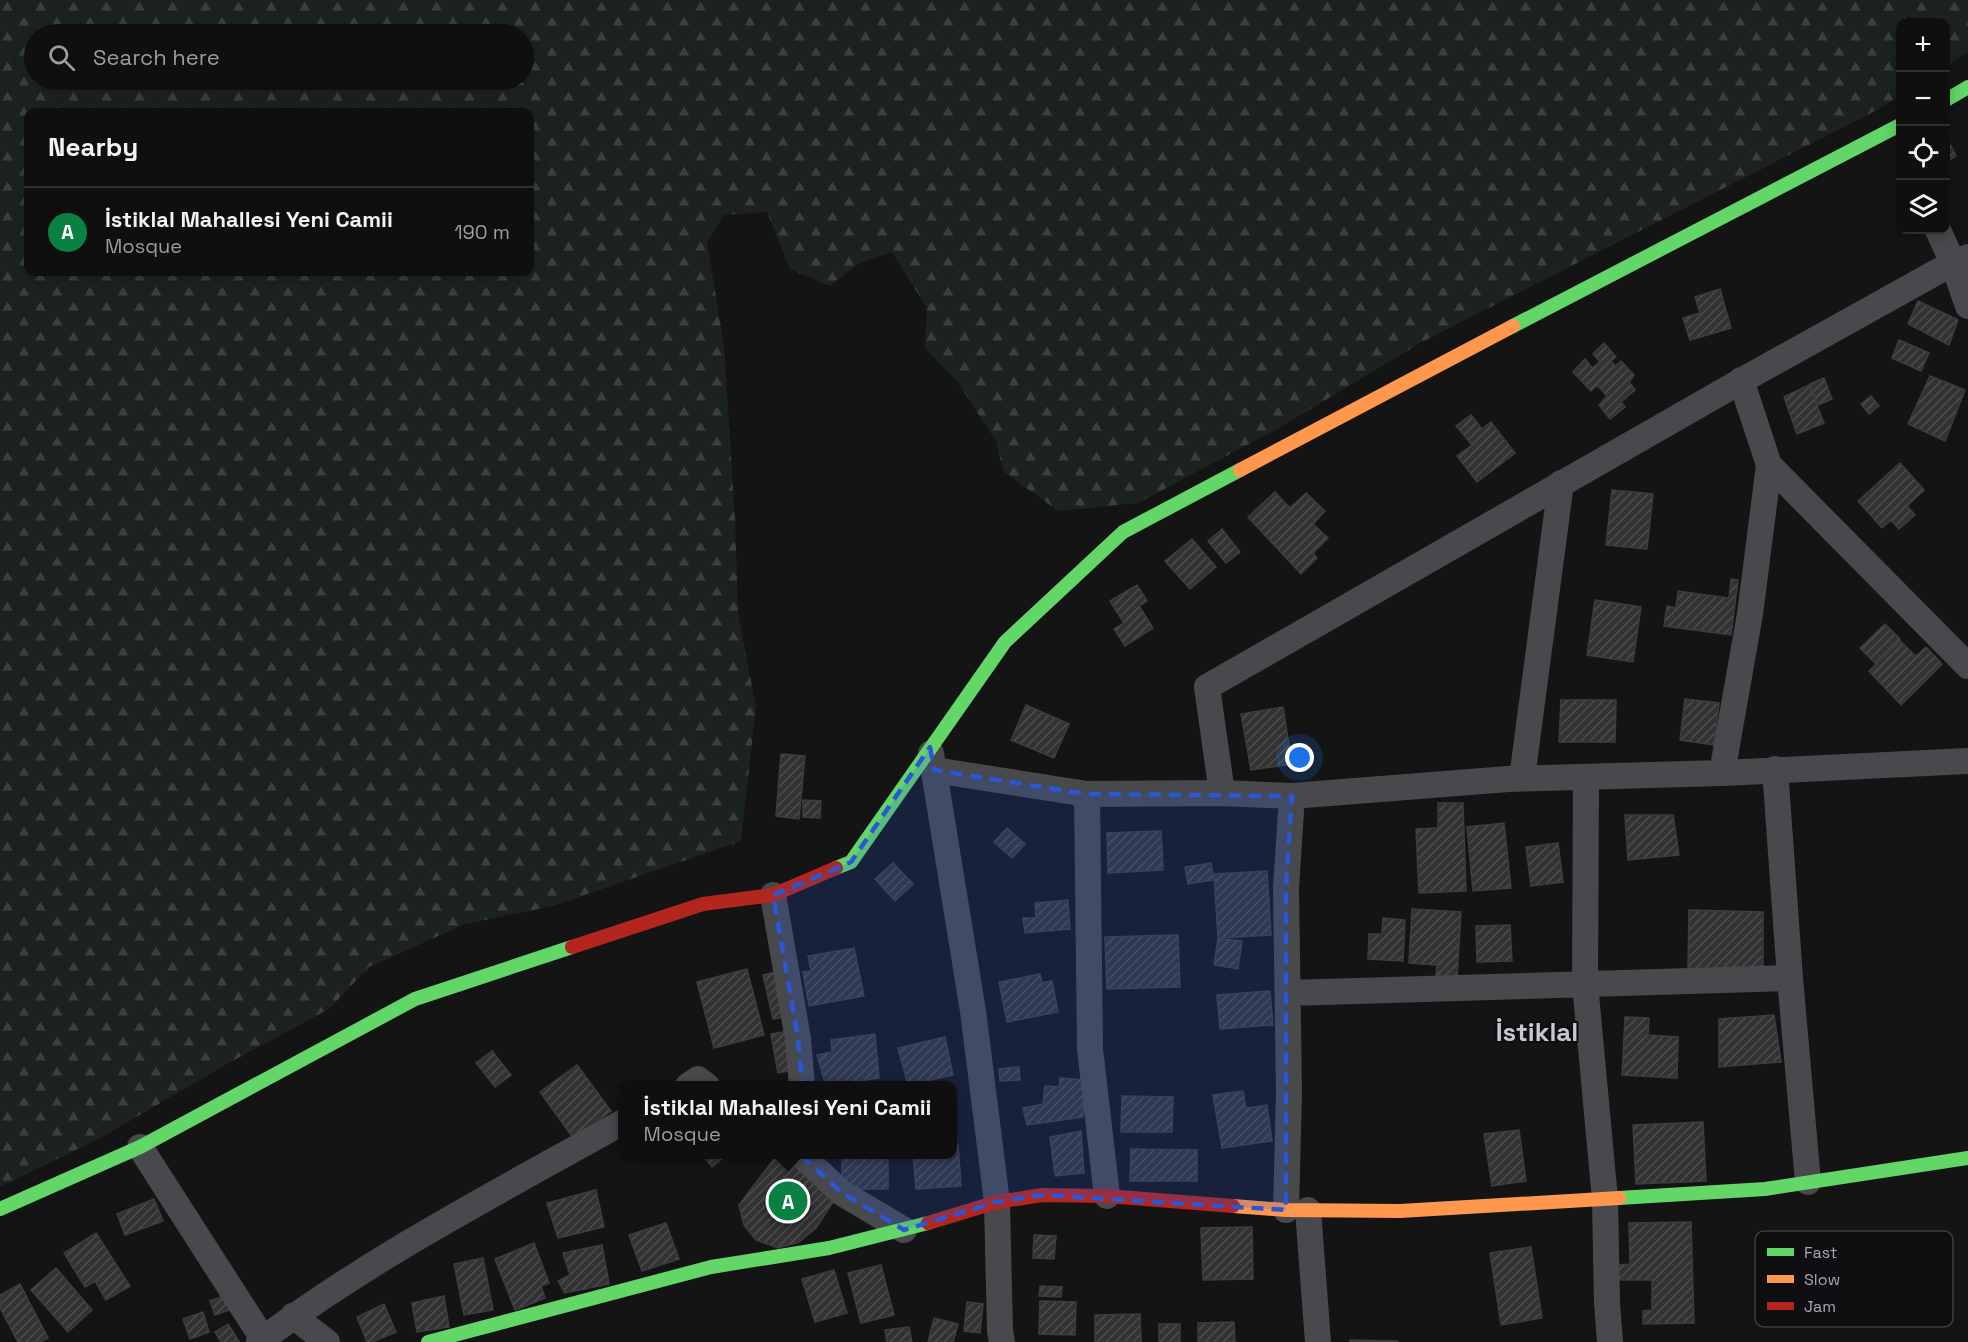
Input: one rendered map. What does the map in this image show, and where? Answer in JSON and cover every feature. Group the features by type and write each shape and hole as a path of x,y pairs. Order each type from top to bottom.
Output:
{"street":[{"path":"1950,98 1968,87"},
{"path":"0,1209 141,1147 416,999 703,904 773,895 851,862 932,758 1005,642 1124,532 1644,257 1896,134"},
{"path":"1941,234 1961,260 1968,306"},
{"path":"1222,793 1207,687 1741,381 1961,260"},
{"path":"1722,773 1750,614 1769,465 1741,381"},
{"path":"1769,465 1968,666"},
{"path":"1522,778 1561,483"},
{"path":"932,758 1087,794 1292,795 1522,778 1722,773 1968,761"},
{"path":"932,758 973,1011 997,1202 1002,1342"},
{"path":"1775,769 1808,1182"},
{"path":"1586,777 1585,984 1605,1200 1610,1342"},
{"path":"1087,794 1090,1049 1107,1196"},
{"path":"1292,795 1286,888 1289,1114 1297,1210 1318,1342"},
{"path":"773,895 798,1039 802,1081"},
{"path":"1288,993 1790,978"},
{"path":"141,1147 261,1341 292,1316 446,1221 618,1125"},
{"path":"428,1342 711,1267 829,1248 904,1230 997,1202 1042,1195 1107,1196 1297,1210 1400,1211 1765,1189 1968,1158"},
{"path":"804,1159 842,1193 904,1230"},
{"path":"292,1316 327,1342"}],"highlighted area":[{"path":"930,747 934,770 1087,794 1292,796 1286,888 1286,1210 1042,1195 997,1202 904,1230 842,1193 795,1150 805,1115 798,1039 773,895 851,862"}],"green space":[{"path":"0,0 1968,0 1968,52 1950,64 1950,18 1896,18 1896,98 1879,109 1422,342 1279,428 1138,503 1058,511 1003,471 996,441 956,380 925,348 927,308 892,252 858,264 830,286 790,269 767,212 724,215 707,242 724,345 735,519 738,613 756,707 741,841 553,906 465,924 369,967 329,1009 227,1064 102,1137 0,1187"}],"building":[{"path":"1950,144 1956,156 1950,160"},
{"path":"1720,289 1731,328 1690,340 1683,318 1700,313 1695,297"},
{"path":"1918,301 1958,320 1949,345 1908,324"},
{"path":"1899,340 1929,353 1921,371 1892,358"},
{"path":"1604,343 1616,357 1611,361 1615,366 1621,361 1634,375 1629,382 1635,390 1621,402 1625,407 1610,419 1599,405 1607,396 1597,385 1591,391 1573,372 1585,359 1592,368 1600,362 1593,354"},
{"path":"1930,376 1965,390 1945,441 1908,424"},
{"path":"1824,378 1832,399 1818,405 1810,384"},
{"path":"1809,385 1824,423 1797,434 1784,397"},
{"path":"1871,396 1879,406 1869,414 1861,404"},
{"path":"1471,415 1482,429 1491,422 1515,453 1477,482 1457,456 1472,445 1456,426"},
{"path":"1900,463 1924,490 1907,506 1915,515 1899,529 1891,520 1882,528 1858,501"},
{"path":"1612,490 1653,494 1647,549 1606,545"},
{"path":"1275,492 1290,508 1306,493 1325,511 1313,524 1328,538 1313,553 1317,558 1301,574 1248,517"},
{"path":"1222,529 1240,552 1226,563 1208,541"},
{"path":"1192,539 1216,567 1190,589 1165,561"},
{"path":"1731,579 1738,580 1731,635 1664,626 1667,606 1676,608 1678,591 1729,598"},
{"path":"1137,585 1147,601 1139,606 1153,628 1125,646 1114,629 1124,623 1110,601"},
{"path":"1595,600 1641,607 1633,662 1587,655"},
{"path":"1885,624 1900,639 1875,663 1860,648"},
{"path":"1900,641 1916,656 1926,647 1942,664 1901,705 1869,671"},
{"path":"1685,699 1719,703 1714,745 1680,740"},
{"path":"1561,700 1616,700 1615,742 1559,742"},
{"path":"1026,705 1069,724 1054,758 1011,740"},
{"path":"1283,707 1292,764 1251,770 1241,714"},
{"path":"781,754 805,756 799,819 776,816"},
{"path":"803,800 821,801 820,818 803,817"},
{"path":"1438,803 1463,803 1466,891 1419,893 1416,829 1438,828"},
{"path":"1625,815 1673,815 1679,855 1628,860"},
{"path":"1504,823 1511,888 1473,891 1467,827"},
{"path":"1007,828 1025,844 1012,858 994,842"},
{"path":"1161,831 1163,870 1108,873 1107,833"},
{"path":"1558,843 1563,882 1531,886 1526,847"},
{"path":"893,863 913,884 895,901 875,879"},
{"path":"1211,863 1214,880 1188,884 1185,867"},
{"path":"1267,871 1271,935 1218,938 1214,874"},
{"path":"1068,900 1070,929 1025,933 1023,918 1036,918 1035,903"},
{"path":"1412,909 1461,912 1457,977 1436,976 1437,965 1409,963"},
{"path":"1689,910 1763,912 1763,970 1688,969"},
{"path":"1383,918 1405,920 1403,961 1368,959 1369,934 1382,934"},
{"path":"1510,925 1512,961 1477,962 1476,926"},
{"path":"1178,935 1180,987 1107,989 1105,937"},
{"path":"1218,938 1242,941 1238,969 1214,965"},
{"path":"854,948 864,996 809,1006 803,972 811,971 808,956"},
{"path":"747,969 764,1035 714,1048 697,982"},
{"path":"776,972 785,1017 773,1019 763,975"},
{"path":"1040,974 1042,983 1052,981 1058,1012 1007,1022 999,982"},
{"path":"1270,991 1273,1025 1220,1029 1217,995"},
{"path":"1774,1015 1781,1062 1719,1067 1719,1019"},
{"path":"1625,1017 1649,1018 1648,1035 1678,1037 1677,1078 1622,1075"},
{"path":"788,1031 795,1070 778,1073 771,1034"},
{"path":"875,1034 879,1078 859,1081 825,1081 817,1055 832,1052 831,1040"},
{"path":"945,1037 953,1075 926,1081 907,1081 898,1048"},
{"path":"492,1051 511,1075 495,1087 476,1063"},
{"path":"577,1065 611,1111 574,1139 540,1092"},
{"path":"1019,1067 1020,1080 1000,1081 999,1069"},
{"path":"1060,1078 1085,1080 1083,1117 1027,1125 1023,1108 1043,1104 1045,1086 1059,1087"},
{"path":"1243,1091 1246,1108 1267,1105 1272,1141 1222,1148 1213,1095"},
{"path":"1122,1096 1173,1097 1172,1132 1121,1132"},
{"path":"1703,1122 1706,1181 1636,1184 1633,1125"},
{"path":"1519,1130 1526,1181 1492,1186 1484,1134"},
{"path":"1081,1131 1084,1173 1055,1176 1050,1137"},
{"path":"957,1144 961,1186 916,1189 913,1159 957,1159"},
{"path":"1131,1149 1197,1150 1197,1181 1130,1181"},
{"path":"706,1159 721,1159 712,1167"},
{"path":"774,1159 783,1159 837,1196 816,1228 799,1242 778,1248 756,1240 744,1225 739,1205"},
{"path":"842,1159 888,1159 888,1189 842,1189"},
{"path":"596,1190 604,1227 558,1238 547,1203"},
{"path":"154,1199 163,1221 125,1235 117,1214"},
{"path":"1691,1222 1694,1323 1643,1324 1643,1311 1652,1310 1652,1280 1618,1280 1617,1265 1630,1264 1629,1223"},
{"path":"666,1223 679,1259 642,1271 629,1235"},
{"path":"1252,1227 1253,1279 1203,1280 1201,1228"},
{"path":"96,1233 130,1286 106,1300 95,1281 85,1287 64,1253"},
{"path":"1034,1235 1056,1236 1054,1259 1033,1258"},
{"path":"534,1243 549,1283 541,1286 545,1298 515,1310 495,1259"},
{"path":"602,1245 609,1284 565,1293 558,1281 570,1275 563,1253"},
{"path":"1531,1247 1542,1318 1501,1325 1490,1253"},
{"path":"483,1258 493,1310 464,1315 454,1264"},
{"path":"881,1265 894,1315 861,1323 848,1273"},
{"path":"56,1268 92,1310 68,1332 31,1290"},
{"path":"834,1270 847,1313 815,1322 802,1279"},
{"path":"20,1284 48,1338 40,1342 18,1342 0,1308 0,1295"},
{"path":"1040,1286 1062,1287 1061,1297 1039,1296"},
{"path":"224,1296 229,1310 215,1315 210,1301"},
{"path":"444,1296 449,1327 417,1332 412,1303"},
{"path":"1040,1301 1076,1302 1075,1335 1039,1334"},
{"path":"967,1302 983,1304 980,1333 964,1331"},
{"path":"384,1304 396,1332 367,1342 357,1317"},
{"path":"203,1312 209,1332 190,1339 183,1319"},
{"path":"1140,1314 1141,1342 1095,1342 1095,1315"},
{"path":"934,1318 958,1324 953,1342 928,1342"},
{"path":"1234,1322 1235,1342 1198,1342 1198,1323"},
{"path":"228,1324 239,1342 221,1342 215,1332"},
{"path":"1159,1324 1180,1324 1180,1342 1159,1342"},
{"path":"909,1327 912,1342 887,1342 885,1330"},
{"path":"1350,1340 1398,1341 1398,1342 1350,1342"}],"traffic: fast":[{"path":"1950,98 1968,87"},
{"path":"1513,326 1898,126"},
{"path":"836,868 851,862 1005,642 1123,532 1240,470"},
{"path":"0,1209 140,1147 415,999 572,947"},
{"path":"1619,1198 1765,1189 1968,1158"},
{"path":"428,1342 711,1267 829,1248 928,1223"}],"traffic: slow":[{"path":"1240,470 1513,326"},
{"path":"1233,1206 1286,1210 1400,1211 1619,1198"}],"traffic: jam":[{"path":"572,947 703,904 773,895 836,868"},
{"path":"928,1223 997,1202 1042,1195 1107,1196 1233,1206"}],"place":[{"name":"İstiklal Mahallesi Yeni Camii","path":"788,1201"}],"district":[{"name":"İstiklal","path":"1537,1032"}]}
